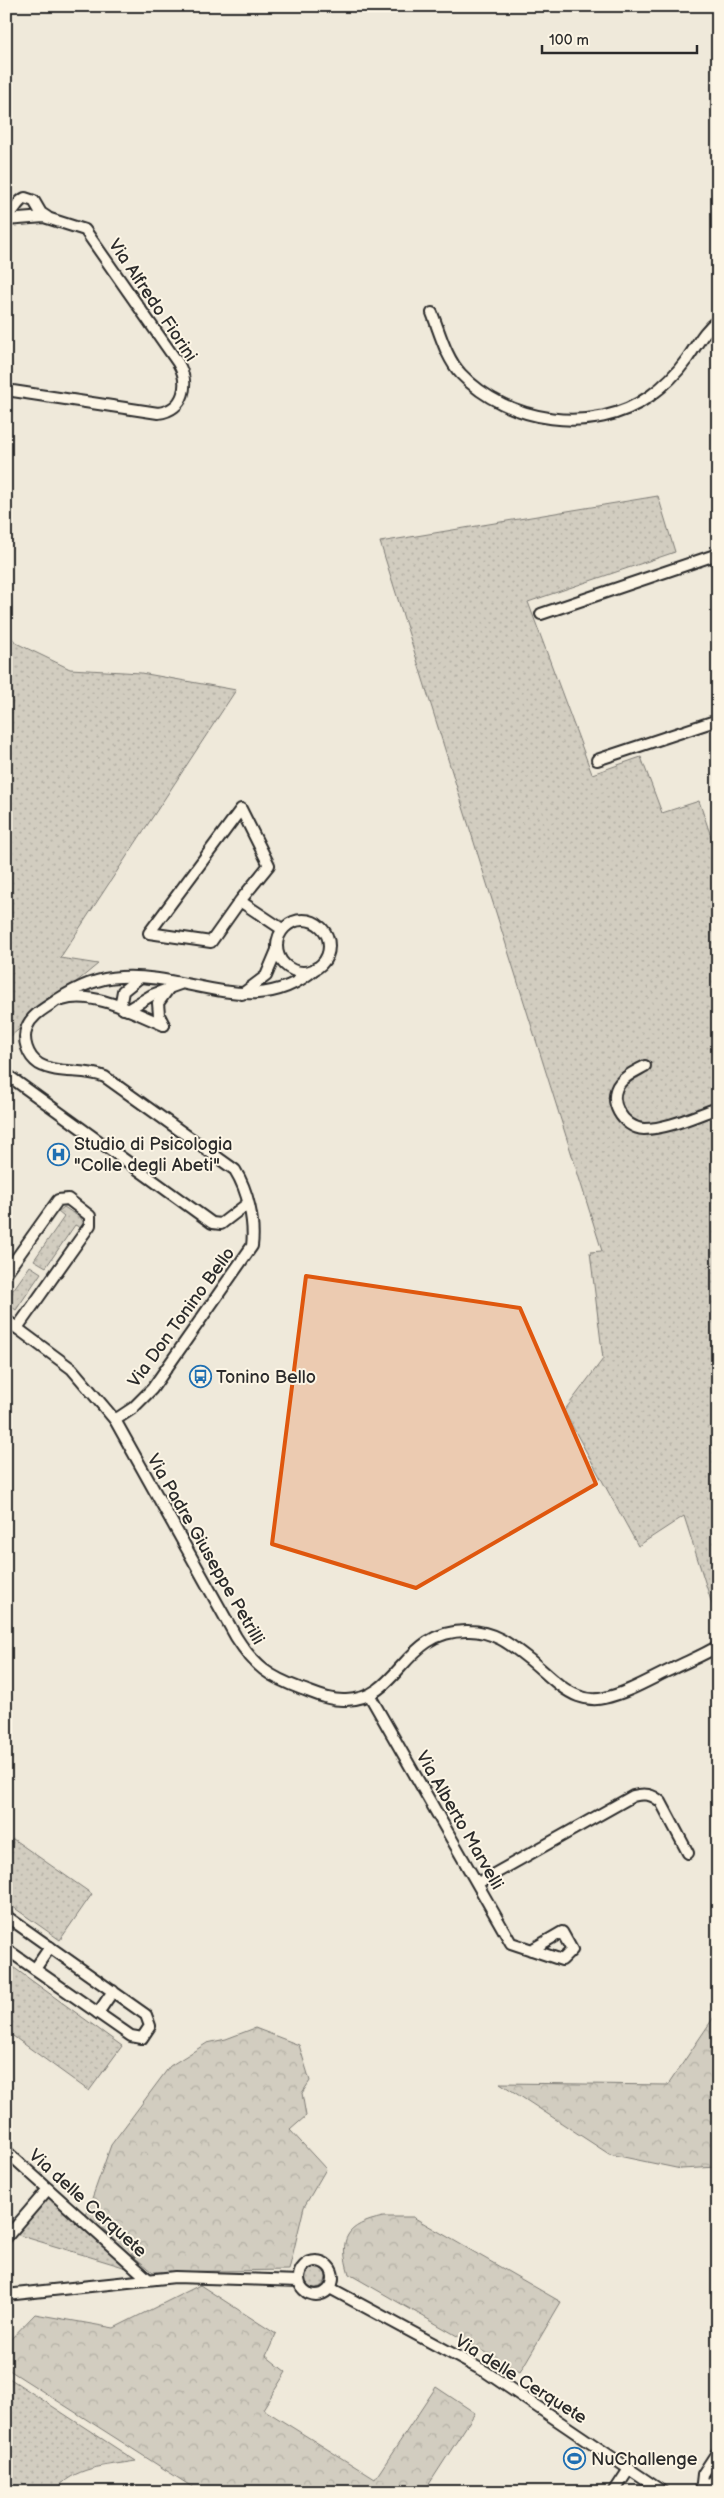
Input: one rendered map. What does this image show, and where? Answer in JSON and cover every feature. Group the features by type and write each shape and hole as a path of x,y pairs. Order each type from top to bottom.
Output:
{"street":[{"path":"6,218 20,201 25,198 34,201 35,213 27,217 18,213 17,206"},
{"name":"Via Alfredo Fiorini","path":"36,207 48,218"},
{"name":"Via Alfredo Fiorini","path":"6,218 48,218 82,228 93,240 180,366 184,380 184,394 171,409 163,412 150,412 6,390"},
{"path":"432,313 447,353 460,374 487,397 513,410 566,420 588,419 612,414 648,398 668,381 688,358 700,338 718,320"},
{"path":"541,614 718,554"},
{"path":"597,760 718,720"},
{"path":"241,809 269,865 240,902 211,942 149,932 241,809"},
{"path":"240,902 282,929"},
{"path":"242,994 266,976 277,950 277,942 282,929 296,920 305,919 319,925 328,938 329,949 323,962 316,968 307,971 294,970 284,964 277,950"},
{"name":"Via Don Tonino Bello","path":"114,1420 147,1395 252,1246 254,1230 239,1177 228,1163 110,1080 93,1073 54,1068 37,1062 27,1047 25,1031 30,1020 54,1002 73,990 97,981 120,977 140,978 242,994 269,993 304,979 316,968"},
{"path":"140,978 123,991 121,1002 125,1009 152,995 180,984"},
{"name":"Via Don Tonino Bello","path":"54,1002 82,997 125,1009 164,1025 159,1016 158,1002 169,988"},
{"path":"645,1066 628,1076 618,1085 615,1103 620,1116 630,1125 641,1129 657,1128 718,1108"},
{"path":"6,1074 212,1223 222,1224 247,1204"},
{"path":"6,1273 58,1200 68,1199 90,1216 90,1226 17,1328"},
{"name":"Via Padre Giuseppe Petrilli","path":"6,1320 72,1369 114,1420 251,1660 270,1676 329,1698 344,1700 370,1696"},
{"path":"370,1696 383,1688 400,1666 422,1645 434,1638 456,1632 484,1632 498,1637 513,1646 568,1690 590,1699 612,1696 718,1646"},
{"name":"Via Alberto Marvelli","path":"370,1696 511,1942 531,1950"},
{"path":"478,1883 634,1796 641,1794 655,1797 661,1802 688,1853"},
{"path":"6,1916 146,2015 150,2026 142,2038 131,2036 6,1949"},
{"path":"35,1969 50,1947"},
{"path":"98,2013 113,1991"},
{"name":"Via delle Cerquete","path":"6,2151 148,2279"},
{"path":"6,2238 48,2189"},
{"path":"320,2262 326,2264 333,2276 330,2288 325,2293 312,2295 301,2288 299,2281 302,2268 307,2264 320,2262"},
{"name":"Via delle Cerquete","path":"6,2295 175,2277 299,2281"},
{"name":"Via delle Cerquete","path":"330,2288 486,2372 663,2492"},
{"path":"701,2492 703,2474 718,2451"},
{"path":"614,2492 629,2469"},
{"path":"701,2492 718,2477"}],"highlighted area":[{"path":"306,1276 520,1308 596,1484 416,1588 272,1544"}],"green space":[{"path":"658,496 675,552 528,602 592,774 641,757 662,813 699,801 718,857 718,1623 684,1516 638,1546 564,1411 603,1359 590,1252 602,1251 380,542"},
{"path":"6,630 16,643 70,669 141,673 236,690 60,958 98,964 6,1040"},
{"path":"64,1207 81,1218 84,1224 81,1228 75,1225 46,1267 34,1260 64,1217 58,1212"},
{"path":"30,1266 41,1273 16,1310 6,1303 6,1300"},
{"path":"13,1839 92,1894 60,1940 6,1902 6,1848"},
{"path":"6,1962 122,2046 89,2091 6,2031"},
{"path":"718,2011 718,2167 681,2169 609,2154 500,2083 668,2085"},
{"path":"255,2028 299,2045 310,2081 302,2093 306,2116 290,2130 326,2169 304,2207 289,2270 153,2272 85,2218 111,2145 170,2066 207,2043 226,2039"},
{"path":"49,2197 130,2269 15,2234"},
{"path":"383,2217 413,2217 561,2302 520,2372 349,2274 344,2251 348,2235 361,2224"},
{"path":"315,2266 323,2269 326,2277 323,2285 315,2288 307,2285 304,2277 307,2269"},
{"path":"200,2285 276,2334 266,2356 286,2372 263,2409 375,2479 436,2387 475,2413 424,2492 200,2492 6,2368 6,2344 35,2314 114,2328"},
{"path":"6,2376 136,2461 102,2466 81,2472 62,2483 54,2492 6,2492"}],"place":[{"name":"Studio di Psicologia \"Colle degli Abeti\"","path":"58,1154"},
{"name":"Tonino Bello","path":"200,1377"},
{"name":"NuChallenge","path":"575,2459"}]}
